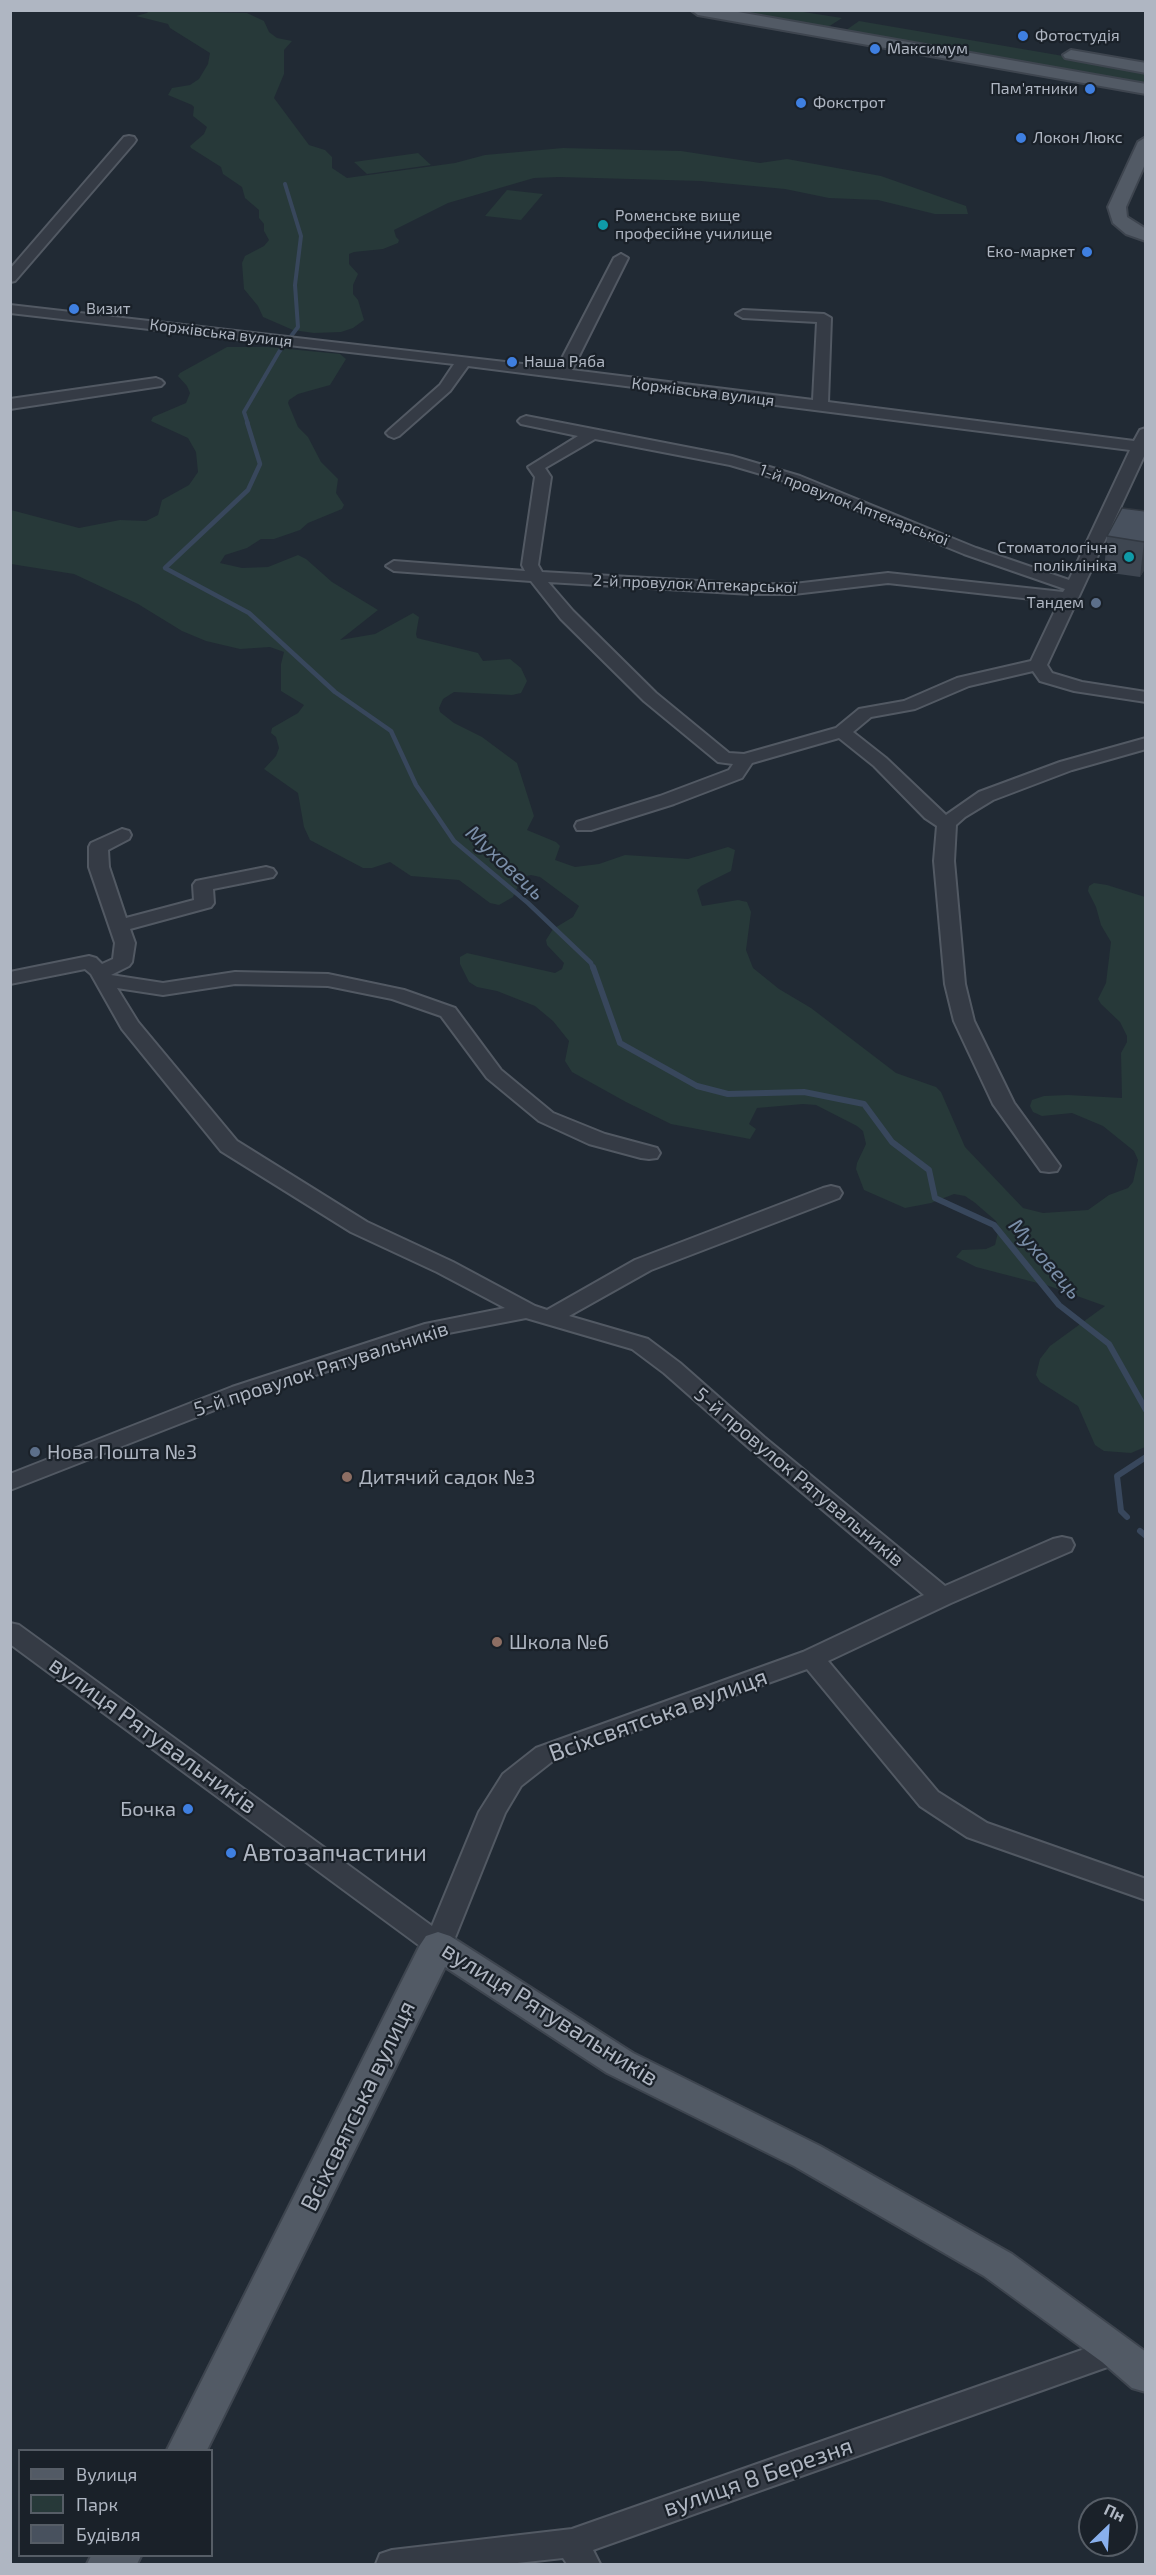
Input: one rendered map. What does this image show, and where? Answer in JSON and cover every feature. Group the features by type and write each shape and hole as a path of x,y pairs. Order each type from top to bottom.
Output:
{"main road":[{"path":"698,10 1146,89"},
{"path":"832,34 847,23"},
{"path":"1054,52 1146,68"},
{"path":"1146,142 1117,207 1119,219 1132,230 1146,236"},
{"name":"вулиця Рятувальників","path":"438,1946 620,2062 807,2156 998,2265 1116,2351 1146,2376"},
{"name":"Всіхсвятська вулиця","path":"188,2449 438,1946"}],"street":[{"path":"10,278 129,140"},
{"path":"562,374 621,258"},
{"name":"Коржівська вулиця","path":"10,309 464,361 820,407 1144,442"},
{"path":"743,314 824,318 820,407"},
{"path":"394,433 445,388 464,361"},
{"path":"10,404 156,383"},
{"name":"1-й провулок Аптекарської","path":"526,421 732,460 794,480 1070,592"},
{"path":"594,433 536,467 543,477 530,565 543,588 567,615 650,697 724,758 745,759 842,732 865,713 909,705 963,682 1042,671 1080,687 1146,697"},
{"path":"1042,671 1070,592 1144,442"},
{"name":"2-й провулок Аптекарської","path":"394,566 751,589 794,588 899,579 1070,592"},
{"path":"842,732 880,762 932,814 946,824"},
{"path":"1049,1166 1004,1104 964,1021 955,984 944,861 946,824 958,813 986,796 1066,766 1146,743"},
{"path":"584,826 667,800 736,774 745,759"},
{"path":"101,976 122,962 125,943 99,867 98,847 122,835"},
{"path":"120,926 204,903 203,885 266,873"},
{"path":"10,978 88,963 101,976 129,1024 229,1146 359,1227 445,1267 527,1311"},
{"path":"101,976 163,990 235,978 328,980 397,994 448,1012 494,1074 546,1117 597,1139 649,1153"},
{"path":"550,1317 643,1265 831,1193"},
{"name":"5-й провулок Рятувальників","path":"10,1483 240,1392 433,1329 527,1311 640,1344 672,1368 756,1442 942,1597"},
{"name":"Всіхсвятська вулиця","path":"438,1946 492,1812 512,1780 545,1755 812,1658 942,1597 1062,1545"},
{"name":"вулиця Рятувальників","path":"10,1631 438,1946"},
{"path":"812,1658 929,1799 976,1830 1146,1890"},
{"name":"вулиця 8 Березня","path":"392,2565 578,2554 1116,2351"}],"green space":[{"path":"149,11 247,13 264,21 269,32 277,38 292,41 284,50 284,74 274,98 309,145 325,150 332,157 332,168 347,178 455,163 485,155 563,148 681,151 760,163 787,159 881,176 966,206 968,214 935,214 878,200 829,198 785,189 701,181 534,178 448,203 394,230 399,240 398,243 383,249 349,254 349,264 358,274 353,285 353,294 358,300 364,320 353,328 341,332 314,333 293,330 263,317 258,306 244,289 242,263 245,256 264,246 269,240 264,231 264,224 259,218 259,210 245,198 242,187 223,174 221,167 191,148 190,146 204,134 207,127 193,116 194,107 192,105 168,95 172,88 190,85 199,79 208,64 210,53 170,28 168,24 136,16"},
{"path":"719,11 797,11 842,18 825,29"},
{"path":"859,21 1145,70 1145,84 842,33"},
{"path":"418,153 431,165 367,174 354,162"},
{"path":"507,190 543,194 521,220 485,216"},
{"path":"227,347 268,347 340,354 346,359 330,385 298,394 288,403 298,427 308,437 321,462 338,479 336,493 344,505 342,509 308,523 300,530 274,539 261,539 247,548 225,555 220,563 242,568 268,567 298,555 306,559 332,582 378,610 340,640 375,634 413,613 419,617 417,638 478,653 483,661 510,659 521,668 527,681 521,693 512,695 454,692 443,699 439,708 440,712 454,723 482,737 517,763 534,816 527,830 556,842 560,846 555,860 575,867 599,864 625,855 688,859 728,847 735,850 731,871 697,890 702,906 738,900 747,902 751,912 746,950 753,968 779,989 811,1008 896,1073 936,1087 941,1092 965,1147 1023,1208 1043,1213 1088,1210 1109,1195 1128,1188 1133,1182 1138,1160 1134,1151 1103,1126 1072,1113 1042,1116 1033,1112 1030,1106 1032,1100 1044,1096 1122,1098 1121,1053 1127,1042 1127,1036 1120,1022 1098,999 1106,983 1111,942 1101,925 1088,891 1089,886 1094,883 1145,897 1145,1447 1131,1453 1104,1451 1095,1445 1078,1406 1040,1382 1036,1375 1040,1359 1050,1346 1105,1306 1049,1286 976,1267 956,1257 962,1250 986,1249 995,1245 999,1228 996,1221 974,1202 965,1196 954,1194 931,1203 905,1208 864,1190 856,1169 866,1144 863,1131 816,1105 757,1108 749,1124 756,1129 750,1139 671,1124 572,1072 565,1061 569,1041 553,1021 535,1006 497,991 477,987 469,982 460,964 460,957 467,953 555,973 562,969 564,963 547,945 546,940 553,929 573,917 579,906 540,877 531,875 522,877 513,897 499,905 490,903 459,880 411,876 390,862 372,868 363,868 310,840 304,827 298,793 264,769 276,756 279,748 276,737 271,733 272,728 298,713 304,705 281,691 281,664 284,652 270,647 240,649 206,641 182,631 138,604 74,574 11,564 11,510 79,528 120,520 146,521 158,515 162,500 189,485 198,472 196,452 188,438 151,421 153,417 186,403 190,393 178,376 180,373"}],"building":[{"path":"1122,508 1146,511 1144,542 1107,536"}],"waterway":[{"name":"Муховець","path":"248,424 244,412 279,352 298,327 295,285 301,236 285,184"},
{"name":"Муховець","path":"247,422 260,464 248,490 165,568 249,613 335,692 391,731 416,785 454,841 528,903 591,963 593,969"},
{"name":"Муховець","path":"593,967 620,1043 697,1086 728,1094 804,1092 864,1104 892,1142 929,1170 935,1198 994,1225 1059,1305 1109,1344 1146,1410"},
{"name":"Муховець","path":"1127,1517 1121,1511 1117,1476 1146,1457"},
{"name":"Муховець","path":"1140,1531 1146,1536"}],"place":[{"name":"Фотостудія","path":"1023,36"},
{"name":"Максимум","path":"875,49"},
{"name":"Пам'ятники","path":"1090,89"},
{"name":"Фокстрот","path":"801,103"},
{"name":"Локон Люкс","path":"1021,138"},
{"name":"Роменське вище професійне училище","path":"603,225"},
{"name":"Еко-маркет","path":"1087,252"},
{"name":"Визит","path":"74,309"},
{"name":"Наша Ряба","path":"512,362"},
{"name":"Стоматологічна поліклініка","path":"1129,557"},
{"name":"Тандем","path":"1096,603"},
{"name":"Нова Пошта №3","path":"35,1452"},
{"name":"Дитячий садок №3","path":"347,1477"},
{"name":"Школа №6","path":"497,1642"},
{"name":"Бочка","path":"188,1809"},
{"name":"Автозапчастини","path":"231,1853"}]}
